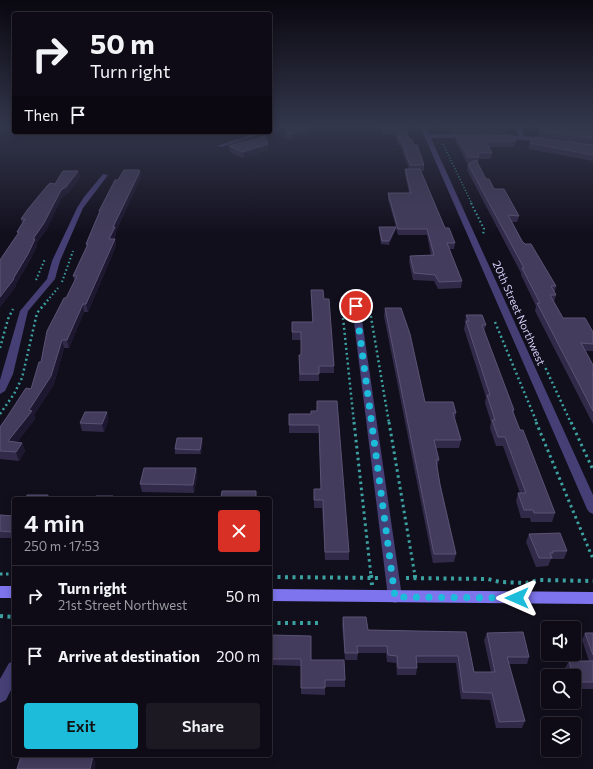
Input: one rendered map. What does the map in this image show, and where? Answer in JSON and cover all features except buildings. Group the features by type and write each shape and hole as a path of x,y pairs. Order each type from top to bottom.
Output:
{"street":[{"name":"20th Street Northwest","path":"439,162 593,510"},
{"path":"0,391 8,374 24,311 51,279 56,261 80,208 105,174"},
{"path":"356,306 395,597"},
{"path":"0,592 12,592"},
{"path":"272,595 593,598"},
{"path":"0,695 12,672"}],"path":[{"path":"452,162 484,229 482,233 485,239"},
{"path":"0,414 14,394 22,378 37,313 62,281 74,249"},
{"path":"35,282 46,256"},
{"path":"498,268 593,470"},
{"path":"0,348 8,319 14,308"},
{"path":"342,308 372,585"},
{"path":"370,311 415,578"},
{"path":"495,322 593,559"},
{"path":"0,574 12,574"},
{"path":"272,577 380,578"},
{"path":"406,578 488,579 500,582 526,583 539,580 593,581"},
{"path":"0,616 12,617"},
{"path":"272,622 318,623"}],"route":[{"path":"356,306 395,597 517,598"}]}
